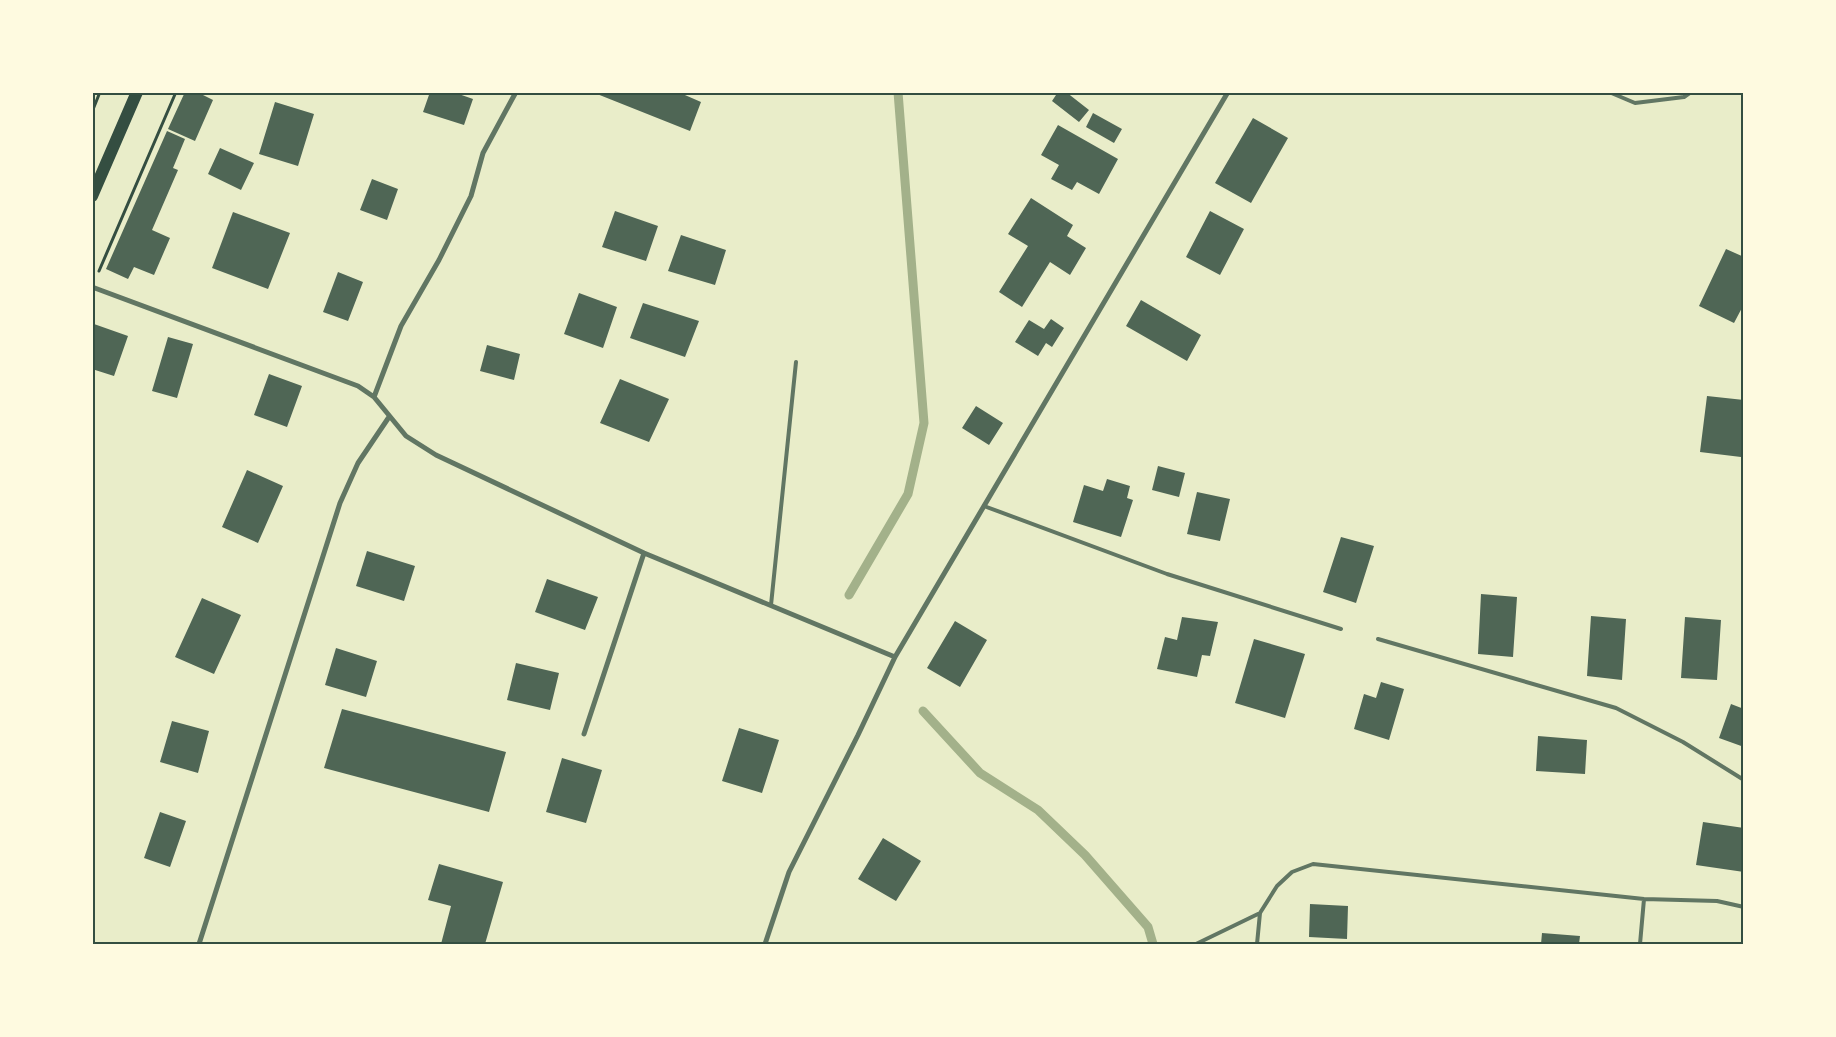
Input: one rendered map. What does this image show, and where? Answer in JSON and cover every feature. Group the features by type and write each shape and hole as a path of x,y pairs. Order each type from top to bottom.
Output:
{"main road":[{"path":"92,196 137,92"}],"street":[{"path":"374,397 401,326 439,260 471,196 483,153 516,92"},
{"path":"765,944 789,872 895,657 1228,92"},
{"path":"92,287 358,386 374,397 406,436 436,455 644,553 895,657"},
{"path":"199,944 340,503 358,463 389,417"},
{"path":"584,734 644,553"}],"lane":[{"path":"1609,92 1635,103 1684,97 1691,92"},
{"path":"772,605 796,362"},
{"path":"984,506 1167,574 1341,628"},
{"path":"1378,640 1616,708 1682,742 1744,780"},
{"path":"1257,944 1260,913 1277,886 1292,872 1313,864 1644,899 1717,902 1744,907"},
{"path":"1640,944 1644,899"},
{"path":"1196,944 1260,913"}],"path":[{"path":"92,112 100,92"},
{"path":"96,276 176,92"}],"building":[{"path":"185,92 197,92 213,100 195,141 168,129"},
{"path":"430,92 453,92 473,99 464,125 423,112"},
{"path":"592,92 678,92 701,102 690,131"},
{"path":"1058,92 1066,92 1089,110 1079,122 1052,101"},
{"path":"275,102 314,114 298,166 259,154"},
{"path":"1093,113 1122,129 1114,143 1086,127"},
{"path":"1253,118 1288,138 1251,203 1215,183"},
{"path":"1058,125 1118,159 1099,194 1077,182 1072,190 1051,179 1059,165 1041,155"},
{"path":"167,131 185,139 173,168 178,170 152,230 170,238 154,275 134,267 128,279 106,269"},
{"path":"220,148 254,163 241,190 208,174"},
{"path":"372,179 398,189 387,220 360,210"},
{"path":"1031,198 1073,225 1067,236 1086,248 1070,275 1050,262 1022,307 999,292 1028,246 1008,234"},
{"path":"615,211 658,226 646,261 602,247"},
{"path":"1210,211 1244,229 1220,275 1186,257"},
{"path":"233,212 290,233 268,289 212,268"},
{"path":"681,235 726,250 715,285 668,271"},
{"path":"1726,249 1744,257 1744,304 1734,323 1699,306"},
{"path":"338,272 363,282 348,321 323,312"},
{"path":"579,293 617,307 603,348 564,334"},
{"path":"1141,300 1201,335 1187,361 1126,326"},
{"path":"643,303 699,321 685,357 630,338"},
{"path":"1051,319 1064,328 1052,347 1046,343 1038,356 1015,342 1029,320 1044,329"},
{"path":"94,324 128,336 114,376 92,369"},
{"path":"168,337 193,344 177,398 152,391"},
{"path":"487,345 520,354 514,380 480,371"},
{"path":"269,374 302,386 287,427 254,415"},
{"path":"620,379 669,399 649,442 600,423"},
{"path":"1707,396 1744,400 1741,457 1700,452"},
{"path":"976,406 1003,423 989,445 962,428"},
{"path":"1158,466 1185,473 1179,497 1152,490"},
{"path":"247,470 283,486 258,543 222,527"},
{"path":"1107,479 1130,486 1127,498 1133,500 1121,537 1073,522 1084,485 1103,491"},
{"path":"1197,492 1230,499 1220,541 1187,534"},
{"path":"1341,537 1374,546 1356,603 1323,592"},
{"path":"367,551 415,566 404,601 356,586"},
{"path":"547,579 598,597 585,630 535,612"},
{"path":"1481,594 1517,597 1513,657 1478,654"},
{"path":"202,598 241,615 214,674 175,657"},
{"path":"1591,616 1626,619 1622,680 1587,676"},
{"path":"1182,617 1218,622 1210,656 1202,655 1197,677 1157,669 1165,637 1177,640"},
{"path":"1685,617 1721,620 1717,680 1681,678"},
{"path":"955,621 987,640 960,687 927,668"},
{"path":"1254,639 1305,654 1285,718 1235,703"},
{"path":"336,648 377,661 366,697 325,685"},
{"path":"516,663 559,673 550,710 507,700"},
{"path":"1381,682 1404,689 1389,740 1354,729 1364,694 1376,698"},
{"path":"1731,704 1744,709 1744,747 1719,738"},
{"path":"342,709 506,752 489,812 324,768"},
{"path":"172,721 209,731 198,773 160,762"},
{"path":"739,728 779,740 762,793 722,781"},
{"path":"1538,736 1587,740 1585,774 1536,771"},
{"path":"562,758 602,770 586,823 546,812"},
{"path":"160,812 186,821 170,867 144,858"},
{"path":"1703,822 1744,828 1744,872 1696,865"},
{"path":"883,838 921,861 896,901 858,879"},
{"path":"439,864 503,882 485,944 441,944 451,906 428,900"},
{"path":"1310,904 1348,906 1347,939 1309,937"},
{"path":"1542,933 1580,936 1579,944 1541,944"}],"waterway":[{"path":"849,595 908,494 924,423 898,92"},
{"path":"923,711 980,773 1038,810 1085,855 1148,927 1153,944"}]}
